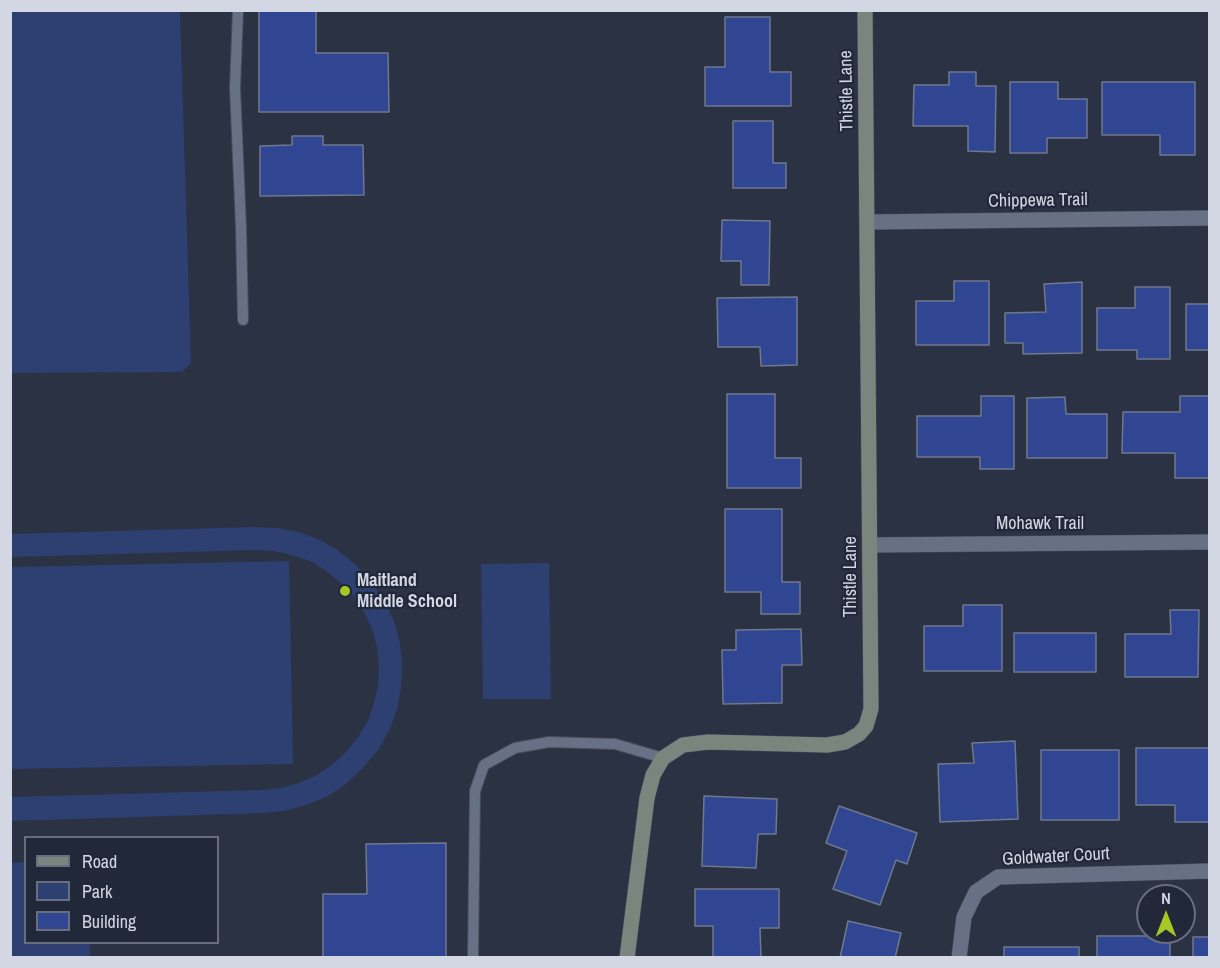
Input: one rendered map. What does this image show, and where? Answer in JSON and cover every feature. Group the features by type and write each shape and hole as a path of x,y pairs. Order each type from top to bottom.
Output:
{"street":[{"name":"Thistle Lane","path":"663,758 683,745 708,742 827,745 844,742 859,734 866,726 871,709 865,10"},
{"name":"Chippewa Trail","path":"868,222 1209,218"},
{"name":"Mohawk Trail","path":"870,545 1209,543"},
{"path":"627,957 647,798 653,775 663,758"},
{"name":"Goldwater Court","path":"959,957 964,917 976,892 998,877 1209,871"}],"lane":[{"path":"238,10 235,88 243,320"},
{"path":"473,957 475,791 484,765 515,748 549,742 615,744 663,758"}],"green space":[{"path":"10,11 180,11 191,363 182,372 11,373"},
{"path":"254,527 299,532 320,540 339,551 357,566 385,601 400,643 401,688 397,710 378,750 347,783 328,796 285,811 11,821 11,797 281,788 317,775 346,752 368,721 374,703 378,685 377,647 372,629 354,597 341,583 310,561 274,551 254,550 11,557 11,534"},
{"path":"289,561 293,764 11,769 11,567"},
{"path":"549,563 551,699 483,699 481,564"},
{"path":"24,862 24,944 90,944 90,957 11,957 11,863"}],"building":[{"path":"259,10 316,10 316,53 388,53 389,112 259,112"},
{"path":"725,17 770,17 770,72 791,72 791,106 705,106 705,67 725,67"},
{"path":"949,72 976,72 976,86 996,86 995,152 968,151 968,126 913,126 914,85 949,85"},
{"path":"1010,82 1058,82 1058,99 1087,99 1087,138 1047,138 1047,153 1010,153"},
{"path":"1102,82 1195,82 1195,155 1160,155 1160,135 1102,135"},
{"path":"733,121 773,121 773,163 786,163 786,188 733,188"},
{"path":"292,136 323,136 323,145 363,145 364,195 260,196 260,146 292,145"},
{"path":"722,220 770,221 769,285 741,285 741,261 721,261"},
{"path":"954,281 989,281 989,345 916,345 916,301 954,301"},
{"path":"1082,282 1082,353 1023,354 1023,343 1005,343 1005,313 1046,312 1044,284"},
{"path":"1135,287 1170,287 1170,359 1137,359 1137,350 1097,350 1097,308 1135,308"},
{"path":"797,297 797,365 761,366 760,347 718,347 717,298"},
{"path":"1186,304 1210,304 1210,350 1186,350"},
{"path":"727,394 775,394 775,458 801,458 801,488 727,488"},
{"path":"981,396 1014,396 1014,469 980,469 980,457 917,457 917,416 981,416"},
{"path":"1180,396 1210,396 1210,478 1175,478 1175,453 1122,453 1123,412 1180,412"},
{"path":"1065,397 1066,414 1107,414 1107,458 1027,458 1027,398"},
{"path":"725,509 782,509 782,582 800,582 800,614 761,614 761,592 725,592"},
{"path":"963,605 1002,605 1002,671 924,671 924,626 963,626"},
{"path":"1170,610 1199,610 1198,677 1125,677 1125,634 1171,634"},
{"path":"801,629 802,665 782,665 782,703 723,704 722,650 736,650 736,630"},
{"path":"1014,633 1096,633 1096,672 1014,672"},
{"path":"1015,741 1018,819 940,822 938,764 974,763 972,743"},
{"path":"1136,748 1210,748 1210,822 1175,822 1175,805 1136,805"},
{"path":"1041,750 1119,750 1119,820 1041,820"},
{"path":"704,796 777,799 776,834 758,834 756,868 702,866"},
{"path":"839,806 917,833 907,864 896,860 880,905 833,889 847,851 826,843"},
{"path":"446,843 446,958 323,958 323,894 367,894 366,844"},
{"path":"695,889 779,889 779,928 760,928 761,958 713,958 713,926 695,926"},
{"path":"848,921 901,933 895,958 840,958"},
{"path":"1097,936 1136,936 1136,944 1170,944 1170,958 1097,958"},
{"path":"1196,937 1210,937 1210,958 1193,958 1193,944 1196,944"},
{"path":"1004,947 1079,947 1079,958 1004,958"}],"place":[{"name":"Maitland Middle School","path":"345,591"}]}
